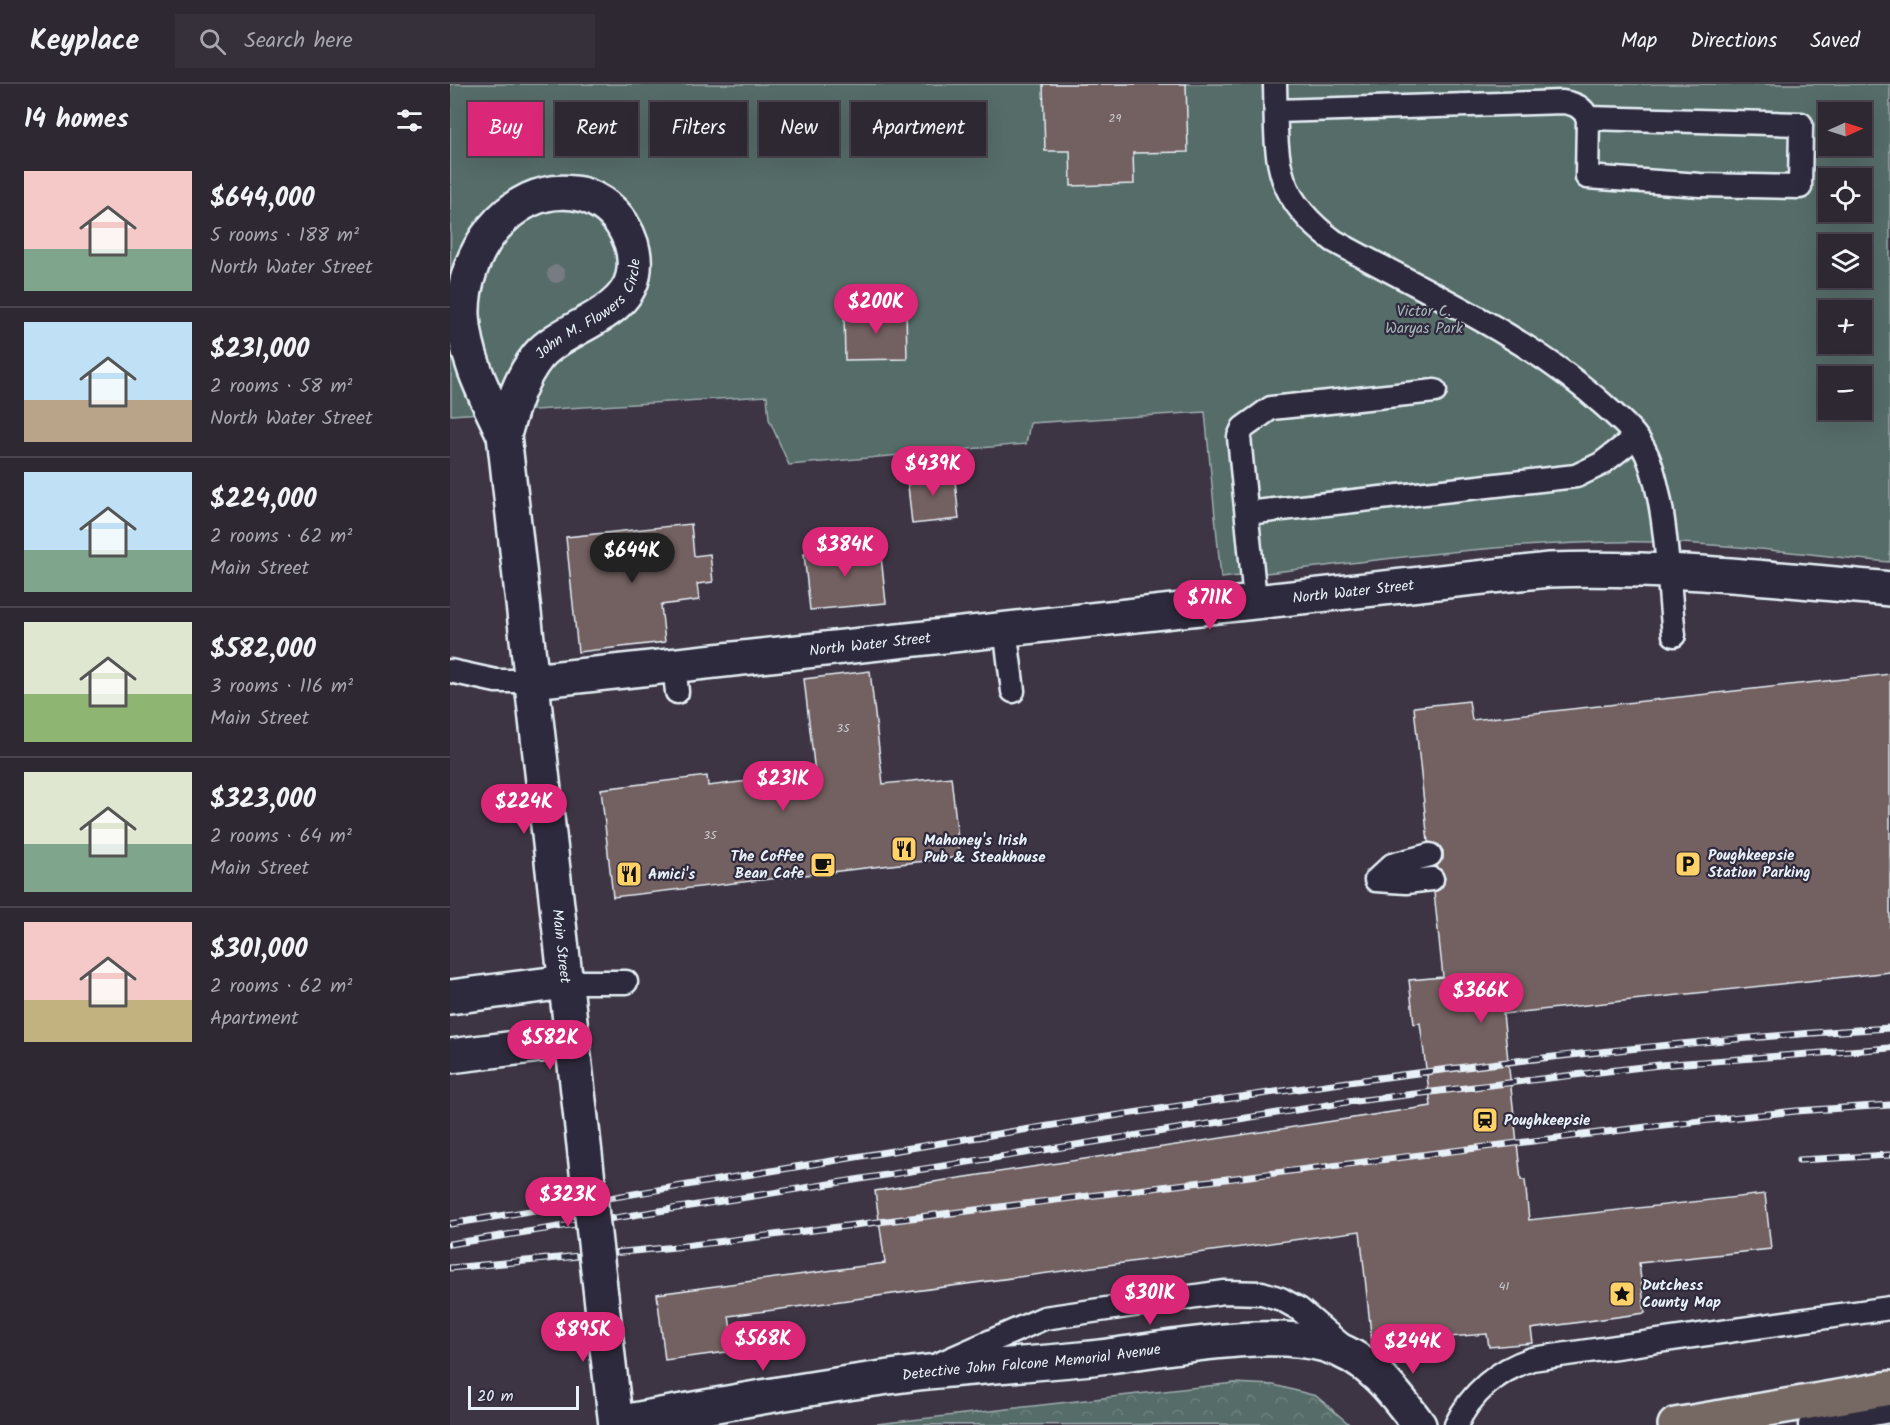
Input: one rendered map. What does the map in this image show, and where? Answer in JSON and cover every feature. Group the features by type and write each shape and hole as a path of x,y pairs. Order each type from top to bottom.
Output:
{"highway":[{"path":"1675,1425 1890,1388"}],"street":[{"name":"John M. Flowers Circle","path":"504,435 523,379 539,355 573,328 613,306 629,287 633,276 632,243 620,220 597,200 582,194 549,192 520,204 494,228 472,267 463,314 468,346 477,376 504,435 532,681"},
{"name":"North Water Street","path":"532,681 675,679 1005,628 1539,571 1609,568 1890,589"},
{"name":"Main Street","path":"532,681 616,1424"},
{"path":"450,997 566,982"},
{"path":"450,1056 573,1041"},
{"name":"Detective John Falcone Memorial Avenue","path":"616,1424 920,1374 1269,1340 1296,1340 1324,1344 1365,1364 1390,1387 1419,1425"}],"lane":[{"path":"1275,84 1280,174 1287,193 1315,228 1334,242 1540,354 1587,389 1636,437 1646,452 1657,488 1674,635"},
{"path":"1276,111 1563,102 1574,104 1583,110 1588,118 1587,177 1700,185 1800,187 1801,124 1588,118"},
{"path":"1255,600 1239,437 1243,428 1264,411 1272,408 1435,391"},
{"path":"1247,513 1576,476 1601,465 1636,437"},
{"path":"1005,628 1012,691"},
{"path":"450,671 476,679 514,683 532,681"},
{"path":"1430,855 1392,865 1376,880 1406,882 1432,879"},
{"path":"566,982 626,982"},
{"path":"920,1374 1044,1318 1149,1301 1243,1292 1262,1293 1299,1309 1365,1364"},
{"path":"1456,1425 1470,1401 1490,1381 1512,1366 1532,1359 1890,1308"},
{"path":"1810,1425 1890,1411"}],"green space":[{"name":"Victor C. Waryas Park","path":"450,84 1890,84 1890,562 1718,545 1614,542 1516,546 1221,578 1205,412 1030,423 1026,444 789,465 769,419 767,396 451,415"},
{"path":"1234,1383 1274,1385 1316,1396 1349,1424 868,1425"}],"building":[{"path":"1043,84 1186,84 1188,152 1133,153 1134,184 1071,186 1070,151 1045,151"},
{"path":"906,309 907,359 845,360 844,311"},
{"path":"954,471 959,519 912,524 907,476"},
{"path":"691,524 694,556 710,554 713,582 697,584 699,600 661,605 665,642 578,652 566,537"},
{"path":"880,547 886,603 810,610 804,554"},
{"path":"870,671 883,784 951,777 960,857 613,897 601,789 707,776 708,786 815,773 804,679"},
{"path":"1890,674 1890,972 1503,1014 1521,1180 1525,1180 1529,1220 1765,1194 1771,1249 1639,1263 1645,1313 1531,1329 1533,1343 1489,1347 1487,1334 1372,1343 1360,1231 729,1316 734,1351 665,1360 657,1294 885,1263 875,1191 1431,1106 1420,1023 1414,1024 1409,980 1443,977 1434,892 1440,889 1445,878 1436,866 1443,859 1443,851 1439,845 1428,842 1414,707 1469,701 1472,720"}],"railway":[{"path":"450,1224 988,1136 1348,1082 1709,1041 1890,1028"},
{"path":"450,1244 1347,1102 1659,1065 1890,1048"},
{"path":"450,1268 676,1247 1663,1125 1796,1111 1890,1105"},
{"path":"1799,1160 1890,1155"}],"place":[{"name":"Mahoney's Irish Pub & Steakhouse","path":"904,849"},
{"name":"Poughkeepsie Station Parking","path":"1688,864"},
{"name":"The Coffee Bean Cafe","path":"823,865"},
{"name":"Amici's","path":"629,874"},
{"name":"Poughkeepsie","path":"1485,1120"},
{"name":"Dutchess County Map","path":"1622,1294"}]}
